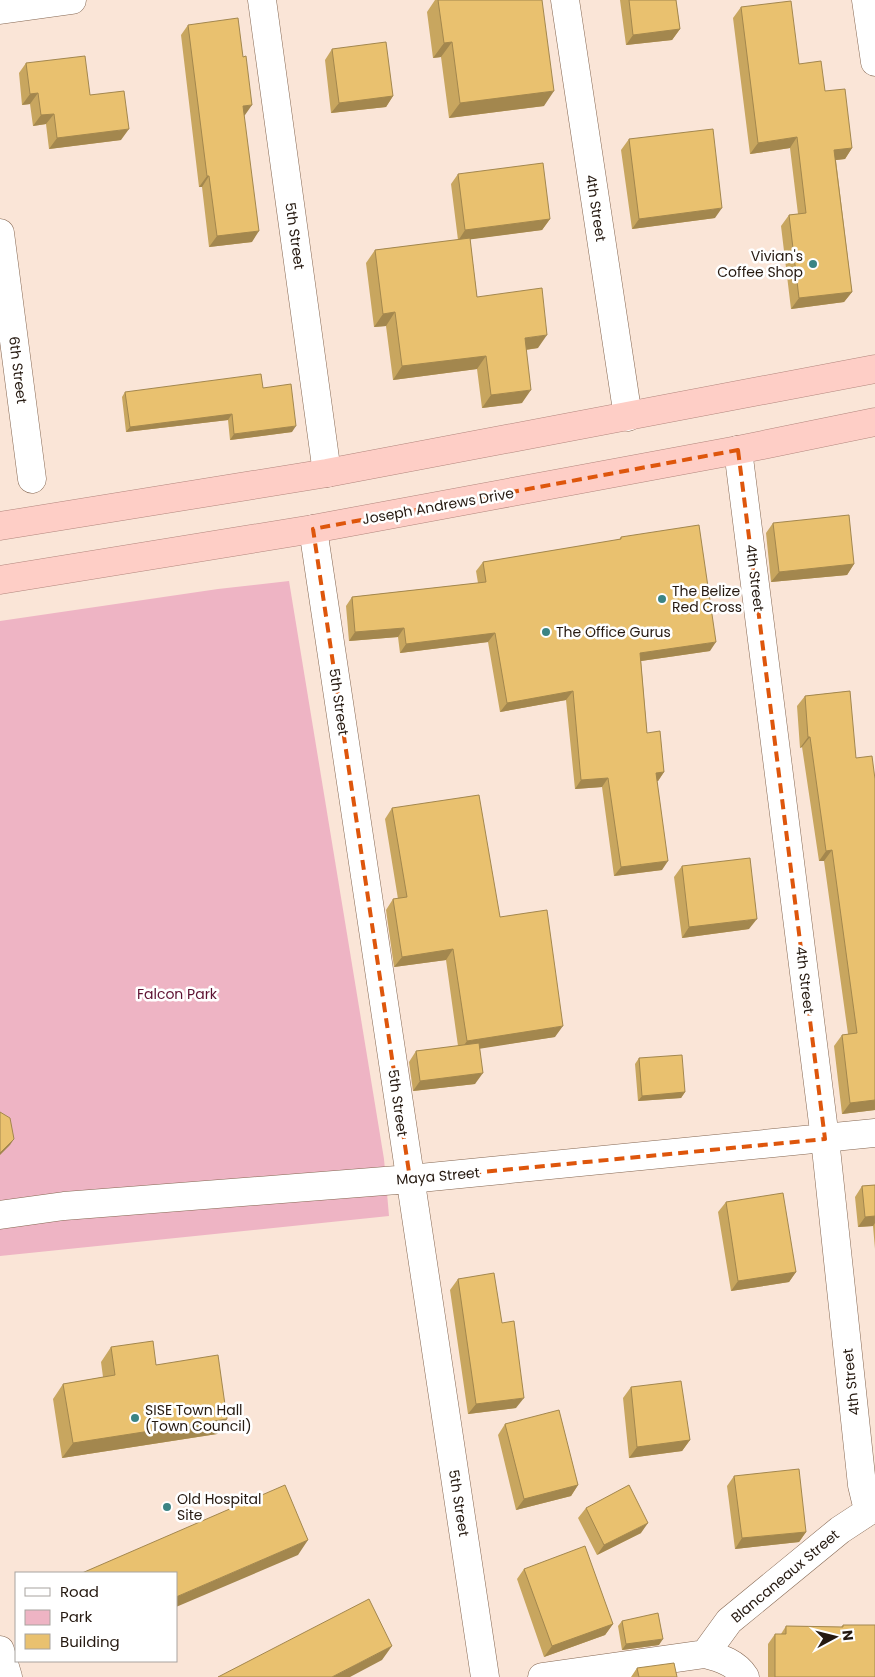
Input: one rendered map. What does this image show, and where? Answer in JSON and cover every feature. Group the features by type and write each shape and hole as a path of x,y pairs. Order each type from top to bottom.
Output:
{"highway":[{"path":"0,526 327,473 875,369"},
{"name":"Joseph Andrews Drive","path":"0,580 313,529 738,450 875,422"}],"street":[{"path":"0,10 72,0"},
{"name":"5th Street","path":"262,0 327,473"},
{"name":"4th Street","path":"565,0 628,416"},
{"path":"866,0 875,62"},
{"name":"6th Street","path":"0,232 32,479"},
{"name":"4th Street","path":"738,450 825,1139 861,1475 871,1509"},
{"name":"5th Street","path":"313,529 486,1677"},
{"name":"Maya Street","path":"0,1215 74,1205 410,1179 875,1133"},
{"name":"Blancaneaux Street","path":"705,1654 729,1621 840,1530 871,1509"},
{"path":"0,1650 8,1677"},
{"path":"542,1677 705,1654 725,1659 746,1677"}],"highlighted area":[{"path":"738,450 825,1139 410,1179 313,529"}],"green space":[{"name":"Falcon Park","path":"289,581 384,1159 389,1216 0,1256 0,621 218,589"}],"building":[{"path":"438,0 542,0 554,91 460,103 452,42 444,43"},
{"path":"629,0 676,0 680,29 633,35"},
{"path":"791,1 799,64 821,61 825,91 845,89 852,148 834,150 852,292 799,298 789,215 806,213 797,137 758,143 741,7"},
{"path":"238,18 243,57 246,56 252,105 243,106 259,231 217,236 209,176 207,176 188,25"},
{"path":"386,42 393,96 339,103 332,49"},
{"path":"85,56 90,95 124,91 129,129 57,138 54,114 41,115 38,93 30,94 26,63"},
{"path":"713,129 722,208 639,219 629,139"},
{"path":"543,163 550,219 465,230 458,174"},
{"path":"470,238 477,297 542,288 547,335 525,338 531,390 491,395 486,356 402,366 395,312 383,314 375,250"},
{"path":"261,374 263,388 291,384 296,426 234,434 232,414 130,427 125,392"},
{"path":"849,515 854,564 779,572 773,523"},
{"path":"699,525 716,642 640,653 647,733 660,731 664,772 656,773 668,861 621,867 608,778 581,780 573,691 507,703 495,633 406,644 404,628 355,632 352,597 486,582 483,562"},
{"path":"850,691 856,758 872,756 875,779 875,1100 850,1103 842,1035 857,1033 832,850 826,851 810,737 808,737 805,696"},
{"path":"479,795 500,917 547,910 563,1026 467,1041 453,949 402,957 393,899 407,897 392,808"},
{"path":"750,858 757,919 689,927 682,866"},
{"path":"479,1043 483,1073 420,1081 416,1051"},
{"path":"682,1055 685,1092 642,1096 639,1058"},
{"path":"0,1112 10,1118 14,1139 0,1153"},
{"path":"875,1185 875,1216 865,1217 862,1186"},
{"path":"783,1193 796,1272 738,1281 726,1202"},
{"path":"494,1273 502,1323 514,1321 524,1398 476,1404 458,1279"},
{"name":"SISE Town Hall (Town Council)","path":"153,1341 156,1365 218,1355 227,1419 73,1443 63,1384 115,1375 111,1347"},
{"path":"681,1381 690,1440 637,1447 631,1387"},
{"path":"559,1410 578,1485 524,1499 505,1424"},
{"path":"799,1469 806,1532 742,1538 734,1476"},
{"path":"285,1485 308,1540 178,1596 178,1572 84,1572"},
{"path":"629,1485 648,1523 604,1545 586,1508"},
{"path":"585,1546 613,1624 552,1646 524,1569"},
{"path":"369,1599 392,1646 332,1677 218,1677"},
{"path":"658,1613 663,1639 626,1644 622,1621"},
{"path":"843,1625 875,1625 875,1677 775,1677 775,1634 786,1634 786,1626 843,1627"},
{"path":"674,1663 677,1677 639,1677 637,1668"}],"place":[{"name":"Vivian's Coffee Shop","path":"813,264"},
{"name":"The Belize Red Cross","path":"662,599"},
{"name":"The Office Gurus","path":"546,632"},
{"name":"SISE Town Hall (Town Council)","path":"135,1418"},
{"name":"Old Hospital Site","path":"167,1507"}]}
